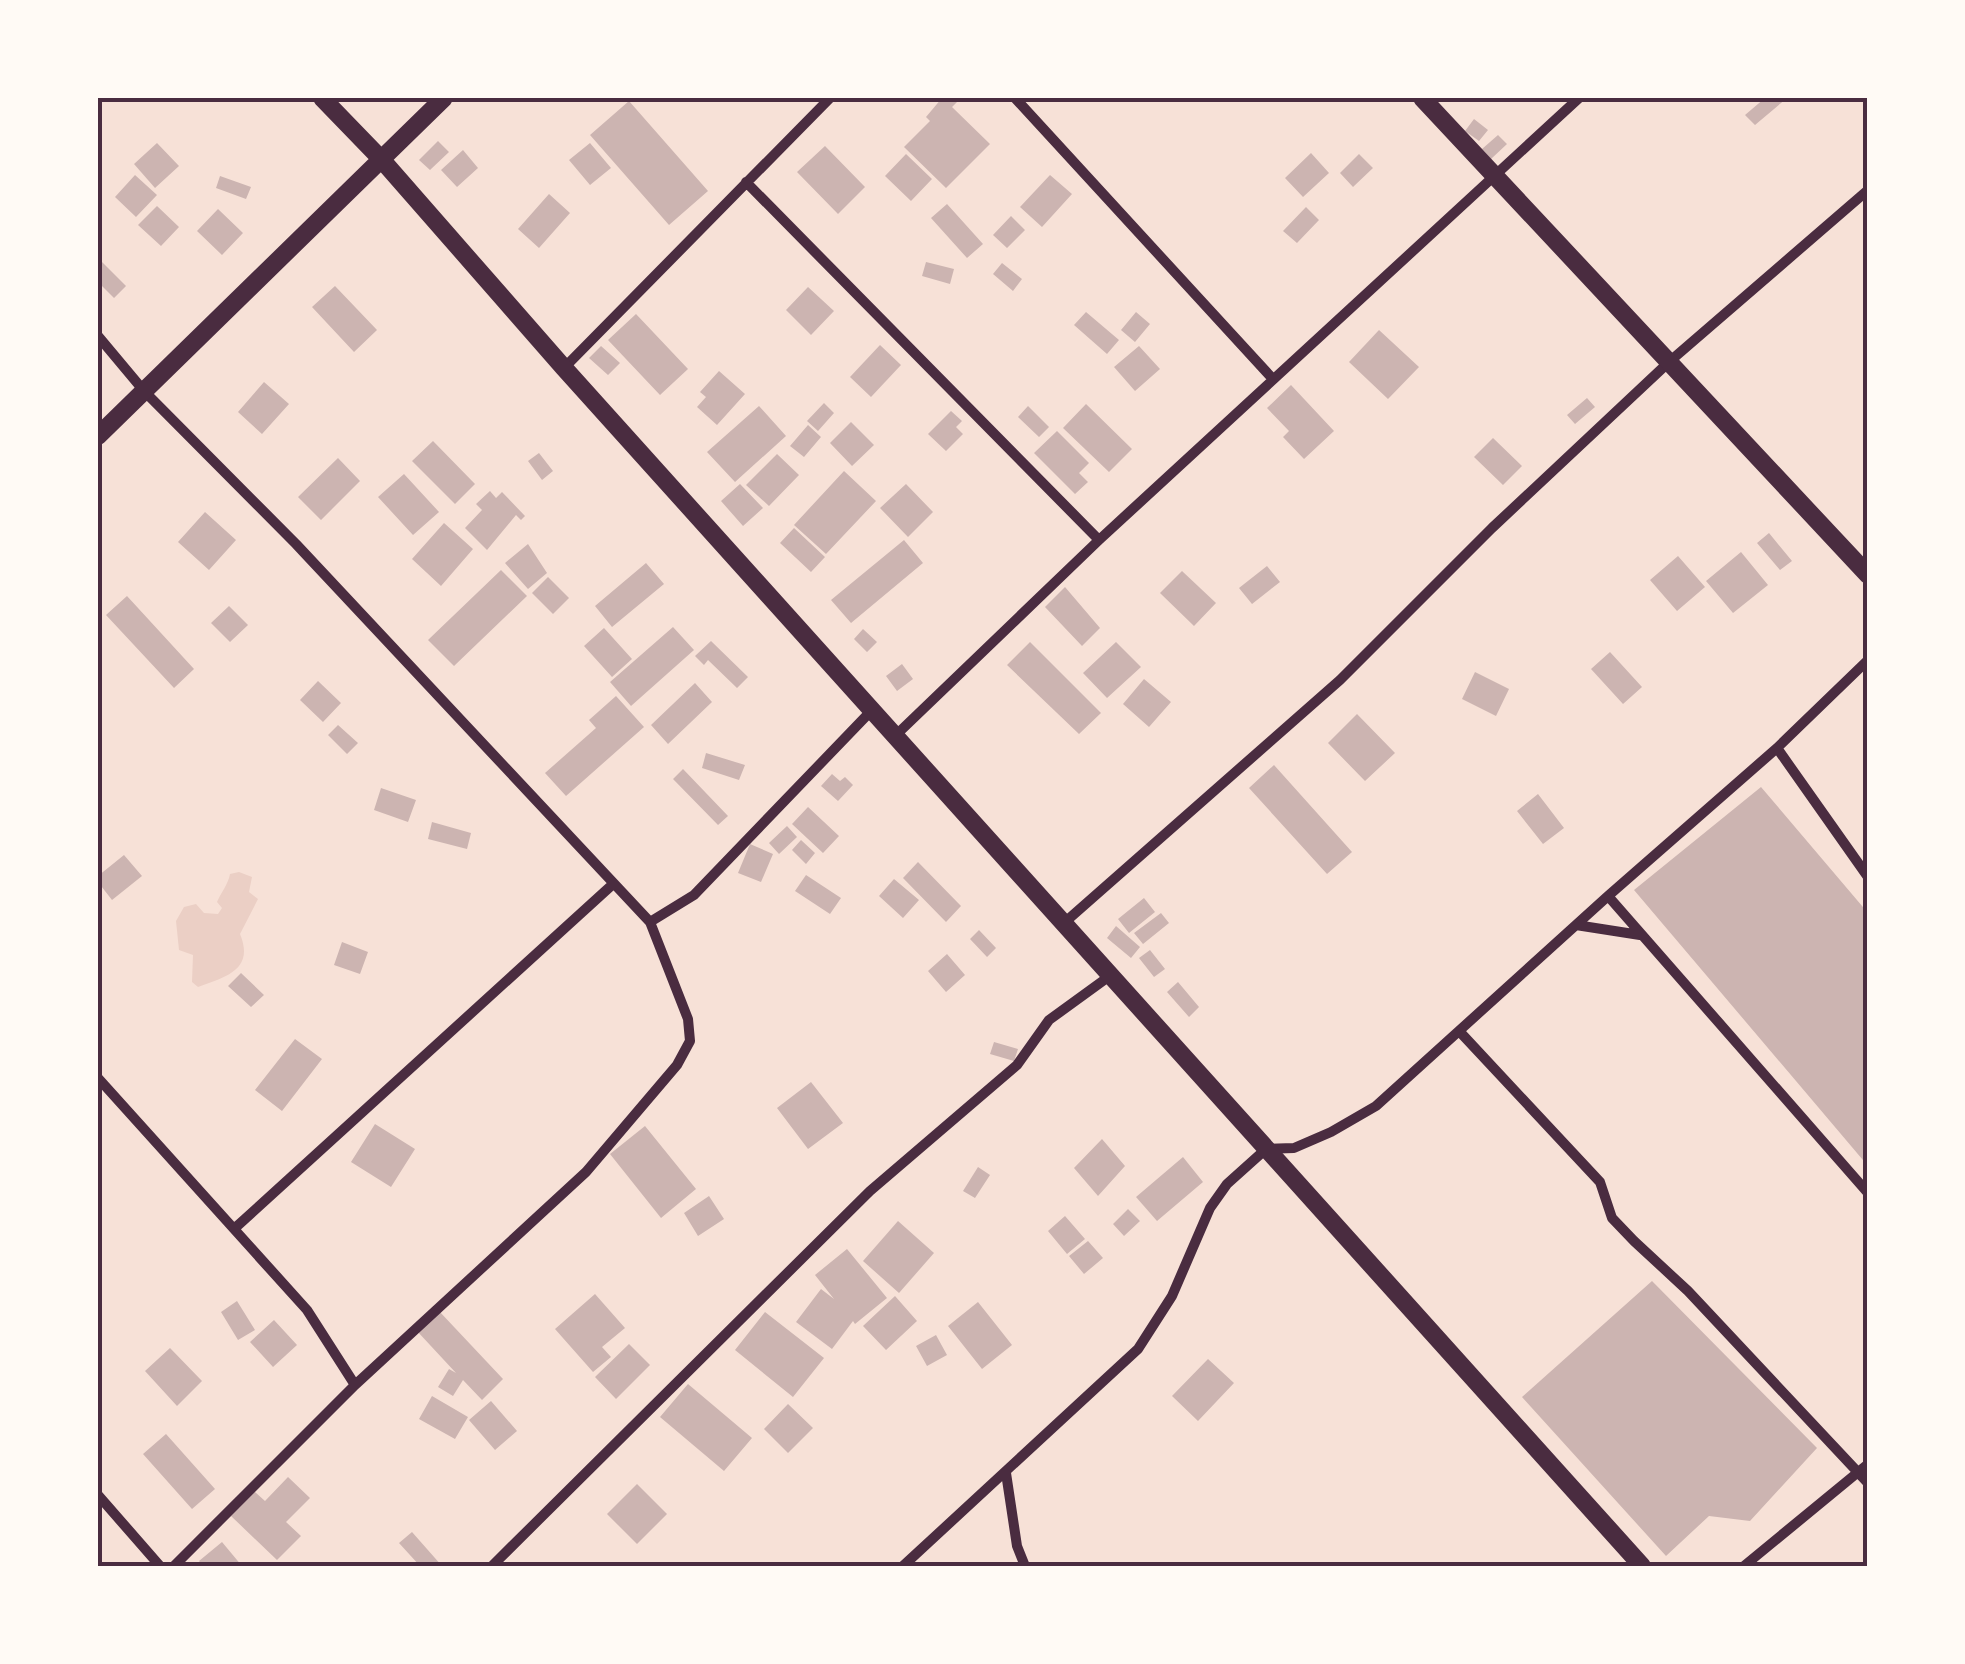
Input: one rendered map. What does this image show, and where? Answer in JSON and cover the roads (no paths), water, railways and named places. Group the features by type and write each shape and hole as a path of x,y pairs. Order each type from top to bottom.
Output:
{"street":[{"path":"322,98 382,160 564,368 1642,1566"},
{"path":"98,436 444,98"},
{"path":"564,368 830,98"},
{"path":"1015,98 1272,378"},
{"path":"1422,98 1866,570"},
{"path":"896,736 1272,378 1579,98"},
{"path":"746,182 1099,540"},
{"path":"1064,924 1340,680 1492,528 1669,362 1868,190"},
{"path":"98,336 144,391 296,544 650,922 688,1019 690,1040 677,1065 586,1172 355,1385 174,1566"},
{"path":"902,1566 1138,1349 1172,1296 1210,1208 1227,1184 1266,1149 1294,1148 1332,1132 1376,1106 1777,748 1868,660"},
{"path":"650,922 694,895 872,710"},
{"path":"1777,748 1868,877"},
{"path":"235,1228 612,885"},
{"path":"1608,896 1868,1193"},
{"path":"1576,926 1641,935"},
{"path":"492,1566 870,1191 1016,1065 1049,1020 1111,975"},
{"path":"1460,1032 1600,1182 1612,1218 1688,1291 1863,1479"},
{"path":"98,1078 307,1310 355,1385"},
{"path":"1744,1566 1863,1479 1868,1464"},
{"path":"1006,1473 1016,1546 1024,1566"},
{"path":"98,1495 160,1566"}]}
